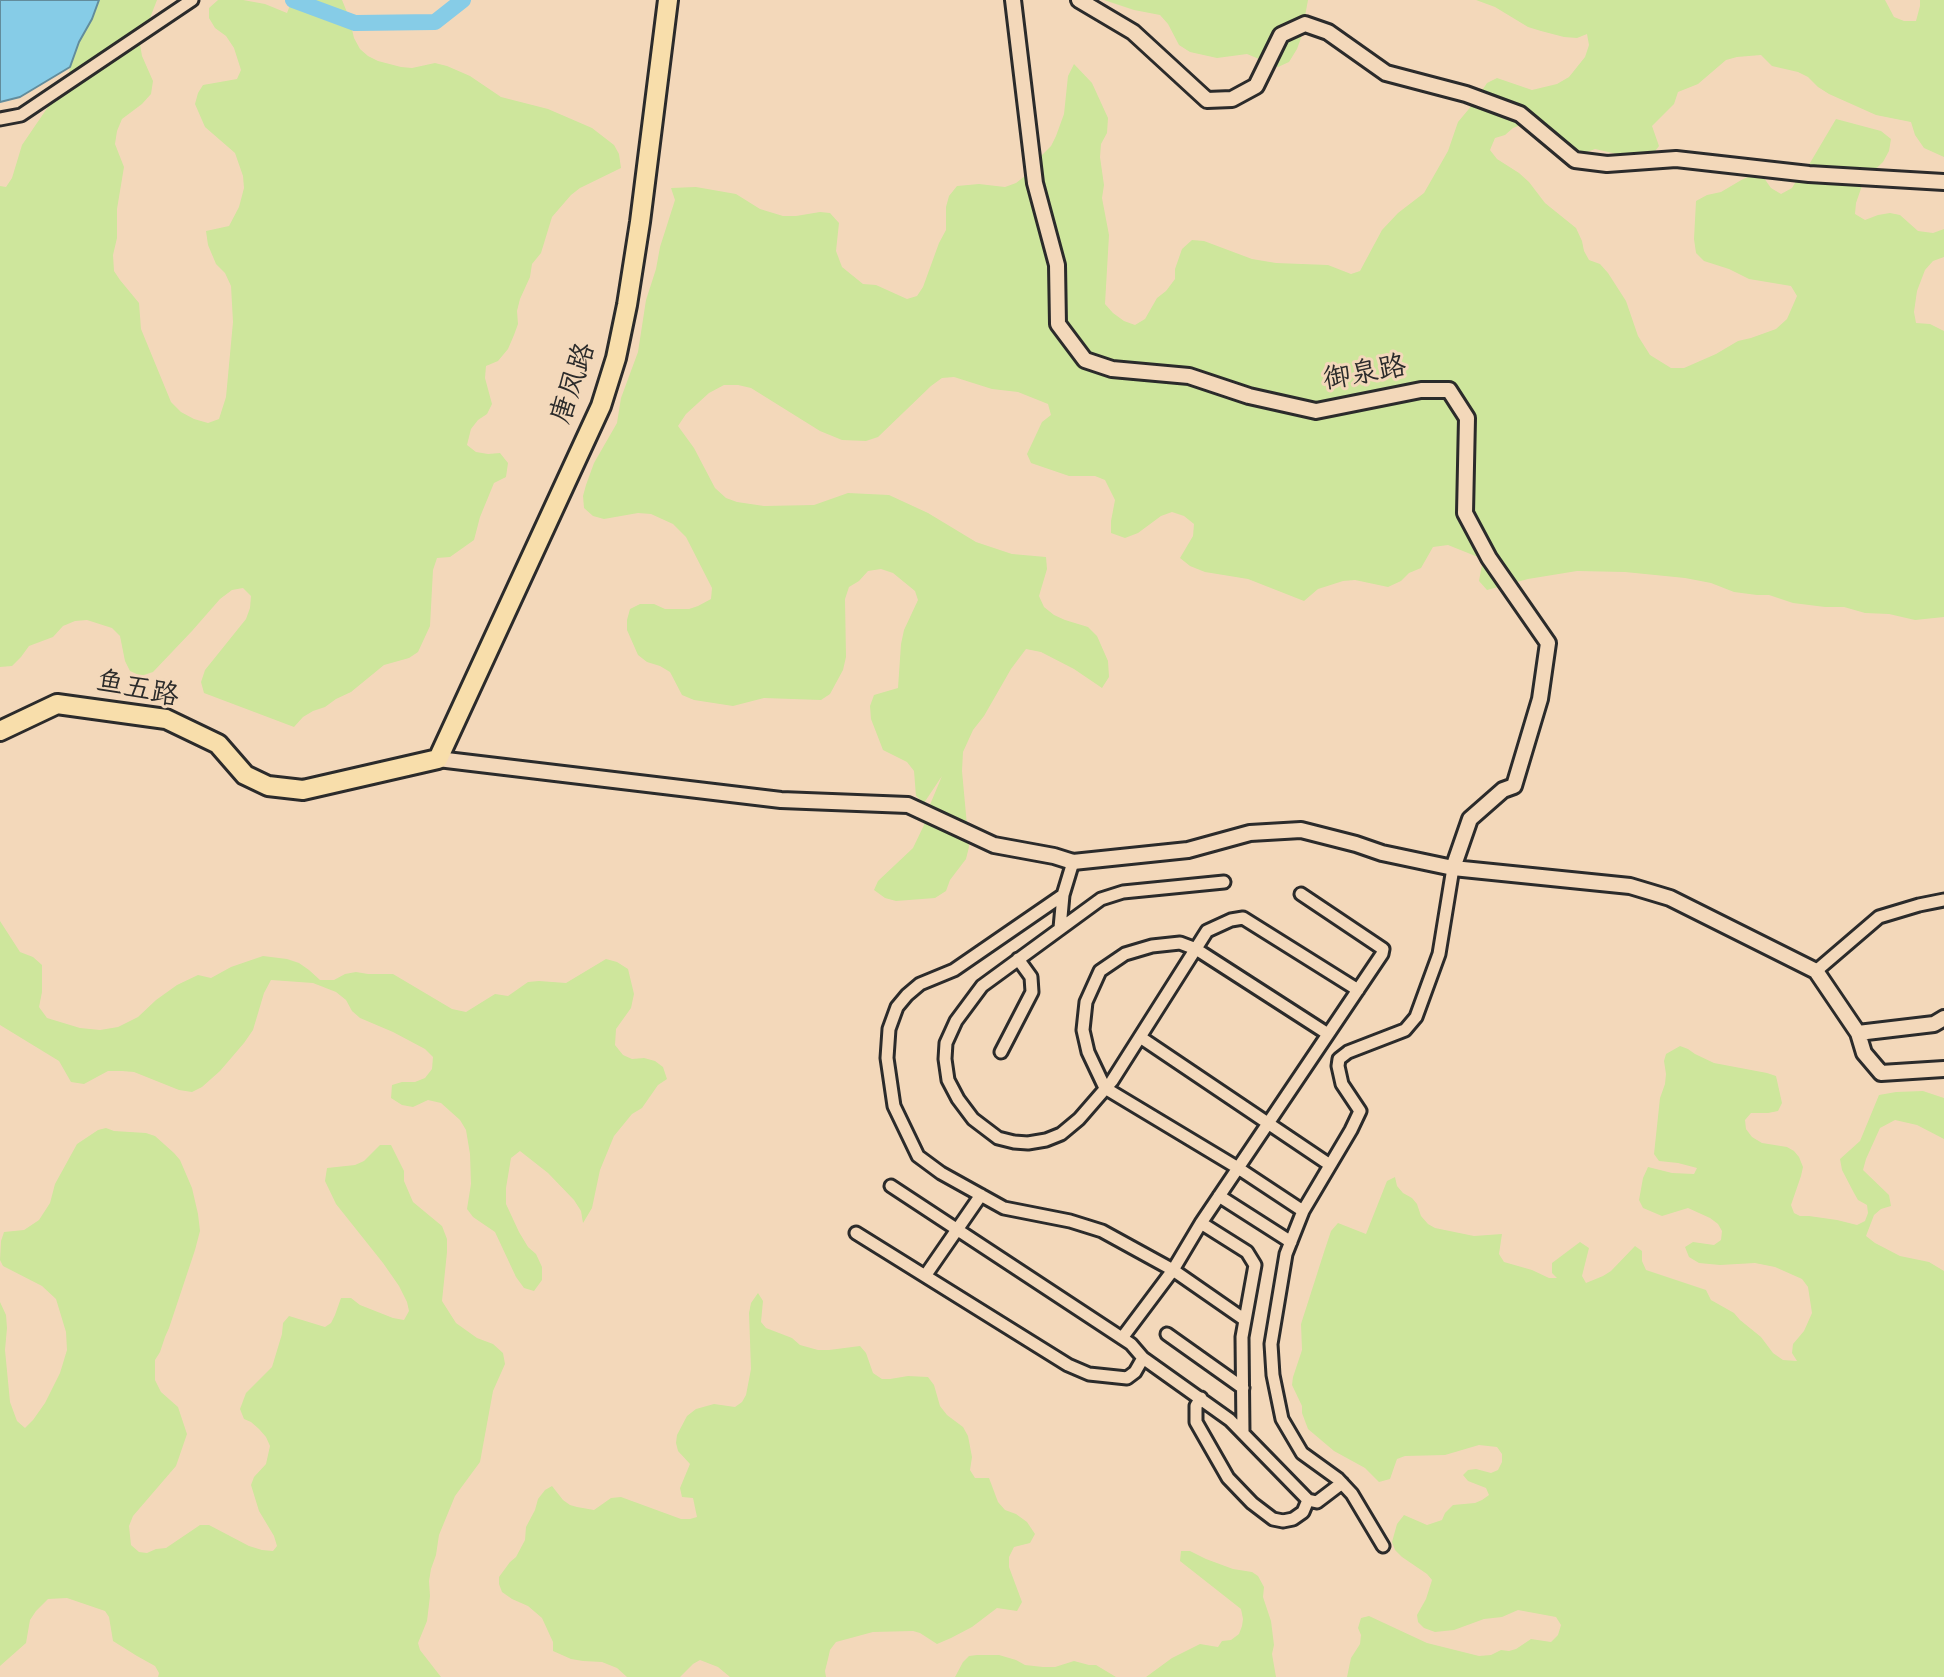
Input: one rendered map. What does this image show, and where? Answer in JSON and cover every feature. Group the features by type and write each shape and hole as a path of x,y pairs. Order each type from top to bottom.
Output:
{"highway":[{"name":"唐凤路","path":"438,759 601,406 616,358 640,222 668,0"},
{"name":"鱼五路","path":"0,731 57,704 166,719 218,744 245,775 268,786 303,790 438,759"}],"street":[{"path":"0,119 21,115 192,0"},
{"name":"御泉路","path":"1013,0 1035,183 1057,265 1058,324 1085,360 1112,369 1189,376 1249,396 1316,411 1421,390 1449,390 1467,418 1465,513 1489,558 1548,643 1540,699 1514,786 1503,790 1470,819 1453,868"},
{"path":"1079,0 1133,32 1207,100 1232,99 1256,86 1281,35 1305,24 1328,32 1386,73 1466,94 1520,114 1575,160 1607,164 1676,159 1809,174 1944,182"},
{"path":"438,759 781,800 908,805 994,845 1073,862 1188,850 1250,833 1301,830 1382,853 1453,868 1630,886 1670,898 1816,971 1858,1033 1864,1053 1881,1073 1944,1069"},
{"path":"1060,928 1063,895 1073,862"},
{"path":"1383,1546 1352,1494 1302,1453 1282,1419 1271,1344 1286,1254 1303,1211 1360,1111 1342,1084 1339,1059 1348,1052 1405,1030 1416,1017 1439,954 1453,868"},
{"path":"1224,882 1123,892 1101,899 982,986 956,1021 946,1043 948,1080 973,1119 998,1138 1014,1142 1046,1140 1061,1134 1079,1119 1105,1088 1207,931 1231,920 1243,918 1358,990"},
{"path":"1122,1338 1173,1270 1201,1223 1382,954 1383,949 1301,894"},
{"path":"1063,895 954,970 920,984 897,1007 889,1029 887,1058 894,1106 918,1156 941,1173 1004,1208 1070,1221 1102,1231 1173,1270 1245,1320"},
{"path":"1816,971 1879,917 1944,900"},
{"path":"1303,1211 1105,1088 1088,1052 1083,1030 1086,1002 1100,971 1125,954 1152,946 1180,943 1196,949 1328,1034"},
{"path":"1001,1052 1032,992 1031,977 1018,959"},
{"path":"1858,1033 1934,1024 1944,1018"},
{"path":"1140,1037 1330,1165"},
{"path":"891,1186 1131,1344 1143,1358 1230,1420 1308,1500 1317,1502 1342,1483"},
{"path":"925,1276 981,1195"},
{"path":"1219,1196 1291,1242"},
{"path":"1201,1223 1247,1252 1255,1265 1242,1337 1243,1433"},
{"path":"856,1233 1068,1365 1089,1374 1127,1378 1135,1372 1143,1358"},
{"path":"1167,1334 1243,1388"},
{"path":"1201,1398 1196,1406 1196,1422 1205,1441 1228,1478 1252,1503 1273,1519 1283,1521 1303,1512 1308,1500"}],"green space":[{"path":"98,0 157,0 140,44 153,81 151,94 122,119 117,131 115,144 124,167 117,209 114,271 139,303 141,329 171,402 194,419 208,423 219,419 226,397 233,322 231,286 216,264 206,231 229,226 244,188 235,153 205,127 195,104 203,85 237,79 241,70 234,48 209,18 209,8 218,0 265,4 287,13 292,0 342,0 354,38 368,56 401,67 435,63 447,66 470,76 501,97 548,109 592,128 614,145 619,154 621,168 580,188 552,217 541,253 532,264 520,299 518,324 508,349 498,361 486,366 485,378 492,404 487,414 471,429 467,445 476,452 500,453 508,463 506,477 494,483 474,540 450,557 437,558 433,570 430,626 418,652 384,665 351,692 303,717 294,727 204,693 201,682 205,670 246,619 251,596 243,588 232,590 220,599 153,672 141,676 130,671 120,636 112,628 87,620 63,626 53,637 29,646 12,666 0,667 0,186 6,187 12,178 22,145 69,76 79,42"},
{"path":"1104,0 1308,0 1297,49 1289,62 1278,67 1247,54 1217,58 1190,52 1179,45 1160,15"},
{"path":"1476,0 1885,0 1894,17 1916,21 1920,0 1944,0 1944,157 1924,148 1911,122 1876,115 1829,94 1798,72 1772,66 1761,55 1726,60 1698,84 1678,92 1674,104 1652,126 1659,146 1652,155 1617,154 1595,149 1574,157 1523,124 1495,138 1490,150 1497,159 1529,182 1545,203 1576,228 1589,260 1600,264 1626,301 1638,336 1650,355 1671,368 1684,368 1738,341 1776,329 1787,319 1797,296 1791,286 1749,279 1704,261 1696,253 1694,239 1696,201 1754,175 1764,178 1771,188 1781,194 1792,188 1836,119 1881,131 1891,139 1883,162 1864,180 1855,214 1865,220 1890,213 1900,215 1918,231 1933,233 1944,229 1944,257 1933,261 1925,270 1917,291 1914,312 1916,323 1930,324 1944,331 1944,617 1915,620 1844,607 1793,603 1769,595 1734,592 1685,578 1625,572 1577,571 1487,590 1479,581 1483,559 1448,545 1433,547 1421,568 1388,587 1355,580 1343,581 1318,589 1304,601 1248,579 1205,572 1190,566 1180,558 1193,536 1194,524 1184,516 1172,512 1161,516 1138,533 1125,538 1111,533 1115,500 1105,480 1095,476 1069,476 1031,463 1027,454 1042,422 1051,415 1048,404 1018,392 992,389 954,377 942,378 878,437 866,441 842,440 820,431 751,388 724,385 709,393 678,426 694,448 715,488 726,498 764,506 814,505 848,493 889,495 928,513 976,542 1012,554 1046,557 1047,569 1039,596 1044,607 1065,620 1088,627 1097,636 1108,661 1109,677 1102,688 1041,652 1026,649 973,730 963,752 969,847 966,859 950,880 946,891 935,898 896,901 885,898 874,890 878,881 913,848 942,776 924,803 916,796 914,771 907,762 883,750 871,719 870,706 874,695 898,688 901,644 918,600 915,591 893,573 881,569 868,571 849,587 845,599 846,657 843,670 830,694 821,700 764,698 733,706 694,700 682,695 670,672 638,655 627,630 630,609 640,604 654,604 665,609 689,609 711,599 712,588 686,537 673,524 651,514 604,519 593,516 584,508 586,485 594,463 617,423 621,398 638,352 646,300 675,200 671,188 696,187 736,194 760,209 783,216 830,213 839,223 836,251 842,267 863,284 876,285 907,299 917,296 946,230 949,196 957,186 979,184 1005,187 1025,176 1056,136 1064,114 1068,76 1074,64 1092,83 1108,118 1100,157 1104,185 1102,198 1109,235 1105,304 1124,321 1135,325 1145,319 1157,298 1175,279 1182,249 1192,240 1204,241 1252,259 1328,265 1351,274 1360,271 1382,230 1424,193 1448,151 1458,122 1487,83 1497,78 1532,90 1557,84 1569,77 1585,57 1589,45 1587,34 1577,38 1541,31"},
{"path":"0,921 20,952 42,965 39,1007 47,1018 80,1028 100,1030 118,1027 138,1017 177,985 198,975 211,978 263,956 299,963 320,980 334,980 356,972 393,974 452,1009 466,1012 495,994 508,996 528,982 566,983 606,959 628,969 634,994 631,1008 616,1029 615,1045 623,1055 632,1059 655,1061 663,1067 667,1079 658,1085 642,1108 632,1114 614,1136 600,1170 592,1208 583,1223 581,1211 574,1200 548,1173 520,1151 511,1158 506,1204 519,1232 542,1267 542,1280 534,1291 524,1288 516,1277 495,1232 467,1209 471,1184 470,1154 466,1130 460,1120 441,1103 428,1100 413,1107 391,1098 392,1085 425,1078 432,1069 433,1057 425,1049 360,1018 336,992 313,983 271,980 253,1030 220,1071 202,1087 192,1092 179,1090 134,1072 122,1071 108,1071 84,1084 71,1082 59,1061 0,1025"},
{"path":"1680,1046 1714,1063 1776,1076 1782,1103 1778,1111 1751,1113 1745,1120 1746,1129 1762,1143 1787,1147 1799,1157 1803,1167 1791,1205 1794,1213 1800,1216 1857,1225 1865,1221 1867,1205 1858,1200 1842,1170 1840,1159 1860,1141 1879,1095 1923,1091 1944,1098 1944,1139 1917,1125 1895,1120 1880,1128 1863,1170 1889,1195 1891,1206 1874,1215 1866,1236 1900,1256 1929,1262 1944,1271 1944,1677 1347,1677 1351,1658 1360,1644 1358,1628 1361,1618 1369,1616 1427,1643 1479,1656 1516,1649 1531,1639 1551,1642 1558,1635 1561,1625 1556,1617 1518,1610 1454,1630 1435,1632 1418,1622 1417,1615 1432,1580 1395,1550 1392,1542 1397,1524 1404,1515 1427,1525 1442,1520 1453,1505 1475,1503 1489,1495 1486,1488 1468,1481 1463,1475 1468,1470 1491,1473 1498,1470 1502,1454 1497,1447 1479,1445 1445,1455 1405,1456 1397,1459 1390,1479 1379,1482 1365,1468 1334,1451 1308,1429 1292,1385 1302,1350 1301,1324 1331,1231 1338,1223 1366,1234 1387,1181 1395,1177 1397,1186 1417,1204 1428,1224 1474,1236 1502,1234 1499,1254 1504,1262 1549,1278 1557,1278 1552,1273 1552,1263 1580,1242 1589,1248 1582,1276 1586,1283 1611,1271 1635,1246 1642,1251 1646,1270 1706,1290 1711,1300 1734,1313 1761,1337 1773,1353 1783,1360 1797,1361 1792,1353 1793,1344 1804,1331 1812,1313 1808,1287 1802,1279 1775,1267 1755,1263 1699,1263 1689,1257 1685,1247 1693,1242 1714,1245 1721,1240 1722,1231 1718,1224 1688,1208 1662,1216 1643,1208 1639,1200 1648,1167 1694,1174 1697,1168 1659,1161 1654,1154 1660,1098 1665,1084 1664,1061 1666,1054"},
{"path":"106,1128 155,1136 174,1153 192,1188 200,1231 169,1328 155,1360 155,1380 161,1392 178,1407 187,1434 176,1466 133,1516 129,1526 131,1545 139,1552 166,1548 200,1525 209,1525 249,1546 273,1551 277,1546 274,1536 259,1511 251,1485 266,1464 270,1446 259,1429 244,1419 240,1409 246,1393 272,1367 283,1323 289,1316 325,1327 331,1323 341,1298 351,1298 360,1305 393,1318 404,1320 409,1311 399,1286 336,1204 325,1181 327,1168 355,1165 364,1161 380,1145 391,1145 404,1171 404,1181 413,1202 442,1226 447,1239 447,1252 442,1301 456,1323 503,1353 505,1364 493,1391 480,1462 455,1496 439,1535 431,1569 427,1621 418,1643 441,1677 158,1677 155,1666 113,1641 105,1611 67,1598 48,1599 36,1611 30,1620 26,1643 0,1666 0,1302 6,1315 5,1350 10,1402 17,1421 25,1428 45,1403 67,1350 66,1332 56,1299 42,1286 3,1266 0,1260 1,1241 4,1232 24,1230 39,1220 77,1144"},
{"path":"758,1293 763,1301 761,1322 766,1328 792,1338 800,1345 818,1350 860,1346 873,1373 882,1379 928,1377 934,1385 940,1406 963,1427 968,1436 972,1457 970,1470 975,1478 989,1478 998,1502 1005,1510 1027,1522 1035,1534 1030,1543 1014,1547 1009,1557 1009,1567 1022,1602 1017,1611 997,1608 972,1627 937,1644 913,1631 873,1632 836,1642 830,1650 826,1677 730,1677 718,1667 700,1660 680,1677 627,1677 617,1668 602,1662 571,1659 553,1651 553,1642 542,1618 528,1606 502,1592 499,1584 499,1577 516,1557 525,1540 526,1527 538,1499 552,1486 563,1500 577,1507 594,1510 611,1498 621,1497 681,1519 697,1517 693,1498 682,1497 680,1488 690,1464 678,1451 677,1435 687,1416 696,1409 714,1404 735,1407 746,1395 751,1369 749,1313"},
{"path":"1181,1551 1190,1551 1258,1576 1264,1587 1263,1597 1271,1621 1276,1677 1146,1677 1172,1658 1200,1644 1218,1647 1222,1641 1231,1640 1239,1634 1242,1626 1241,1609 1180,1561"},
{"path":"999,1655 1025,1665 1043,1667 1074,1661 1096,1665 1116,1677 955,1677 969,1656"}],"water":[{"path":"0,0 99,0 70,67 20,97 0,102"}],"waterway":[{"path":"293,0 355,23 435,22 463,0"}]}
